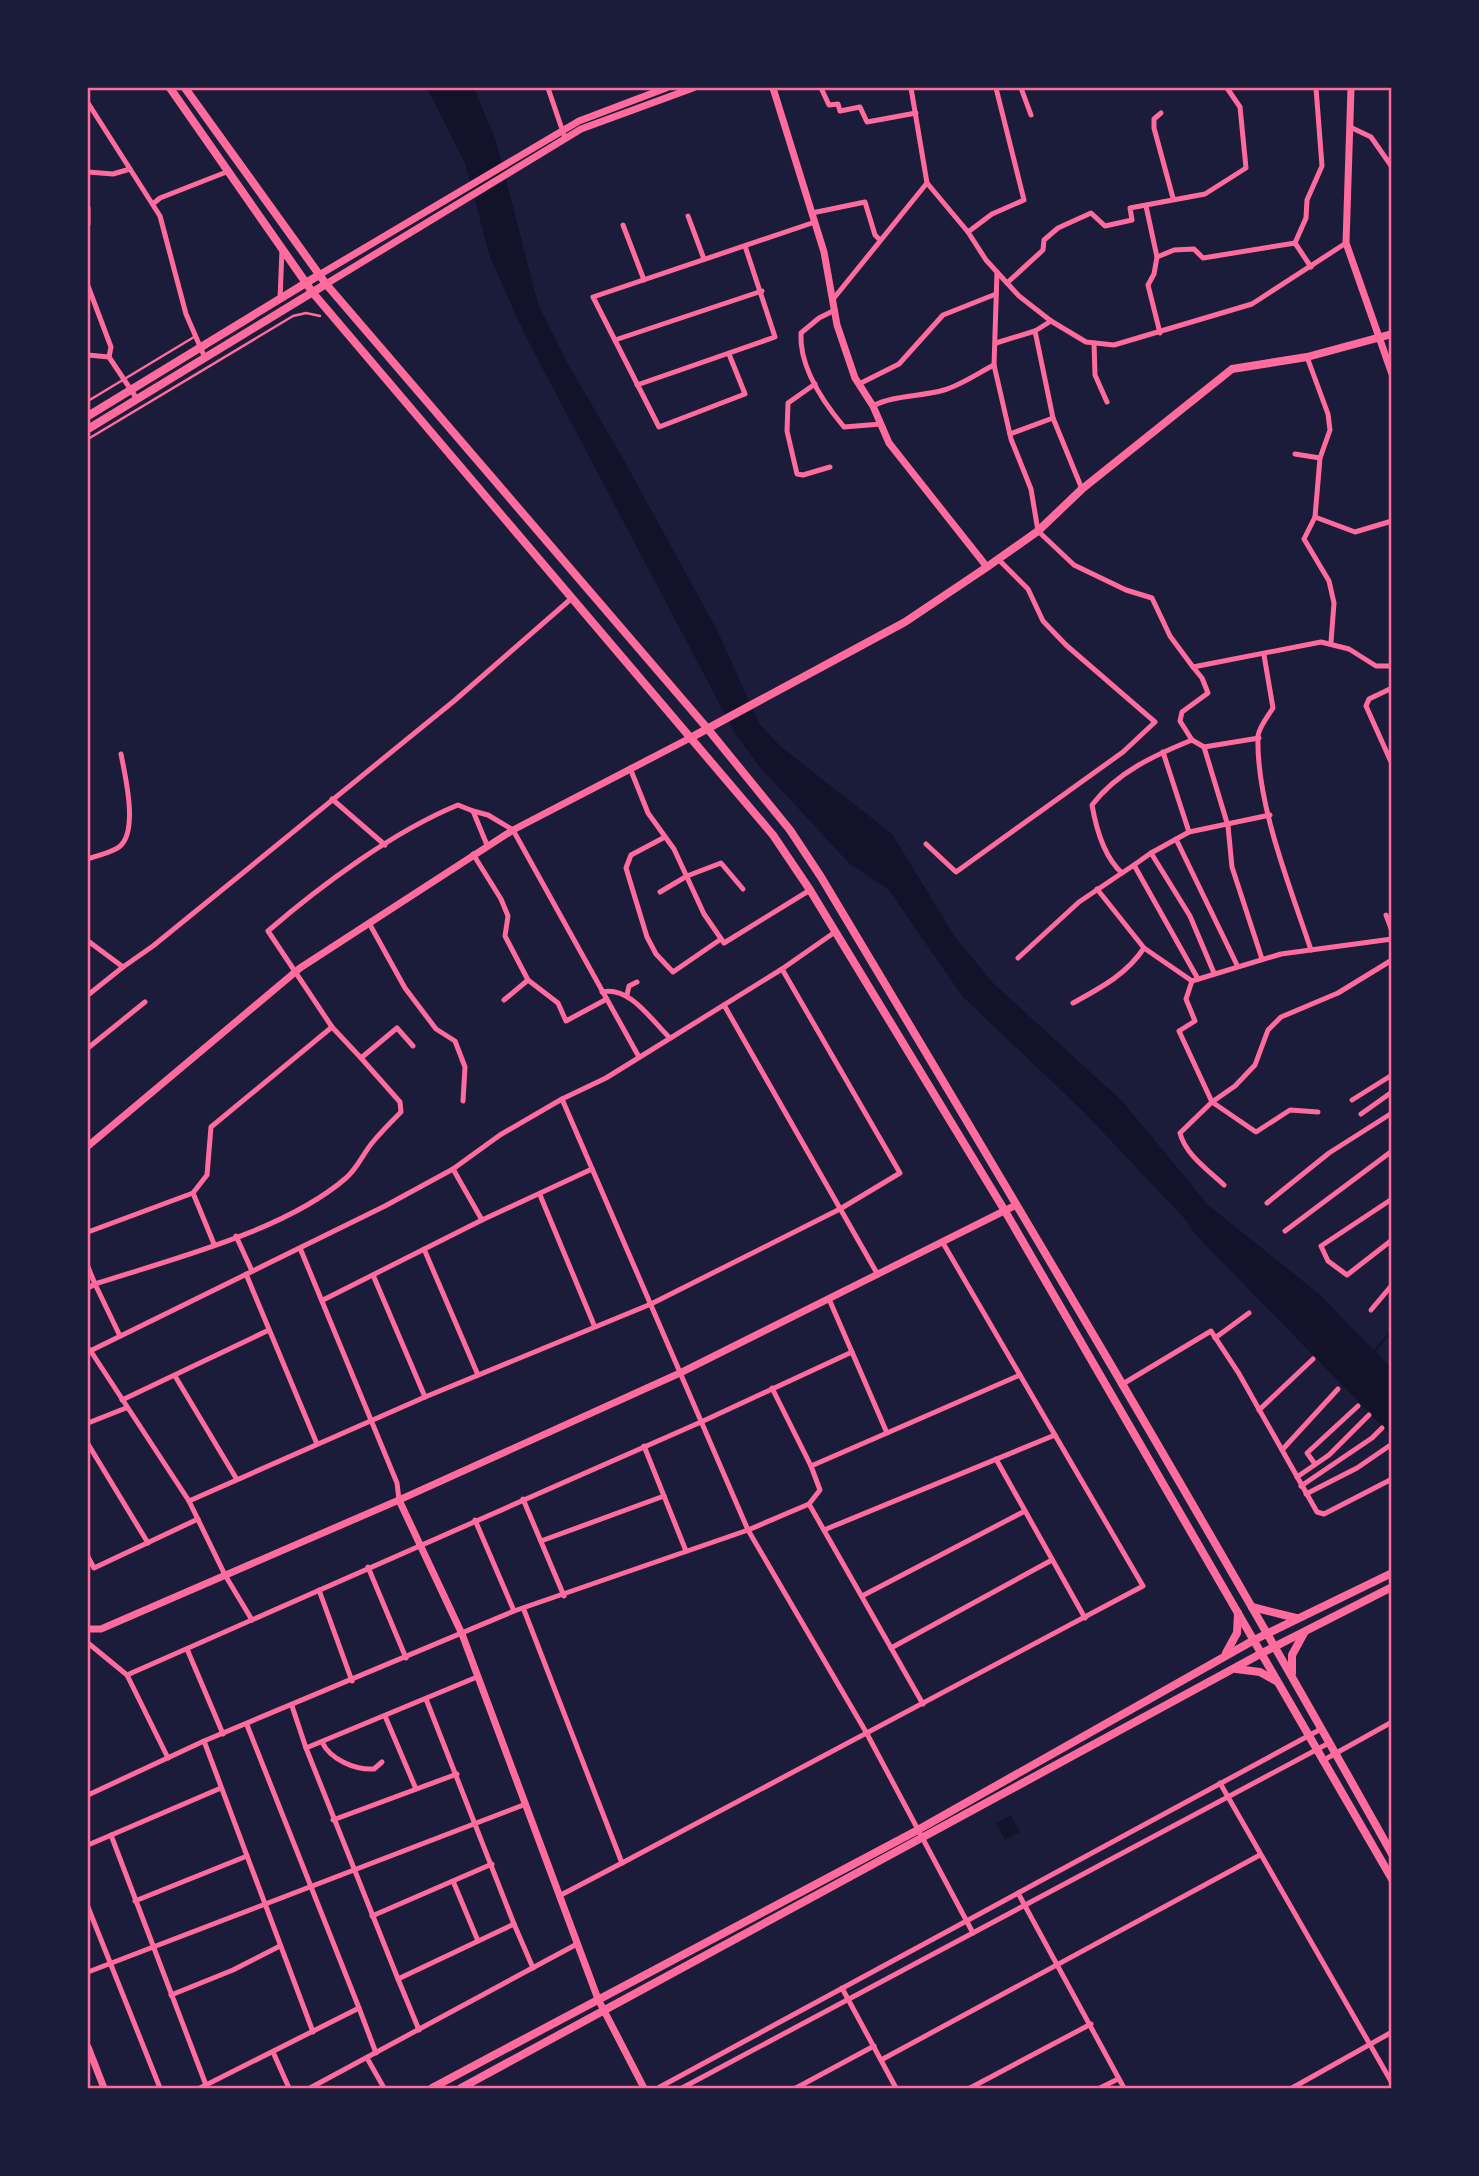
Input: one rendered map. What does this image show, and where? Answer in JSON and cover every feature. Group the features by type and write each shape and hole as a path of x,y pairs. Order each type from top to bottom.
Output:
{"main road":[{"path":"170,88 313,293 773,835 810,890 1005,1211 1391,1879"},
{"path":"185,88 326,284 707,728 790,830 821,877 1252,1607 1391,1854"},
{"path":"88,429 137,399 280,299 319,275"},
{"path":"88,416 326,284"},
{"path":"692,737 905,622 987,567 1038,531 1082,489 1232,369 1307,357 1391,334"},
{"path":"432,2088 916,1831 1224,1656 1391,1573"},
{"path":"461,2088 1262,1653 1391,1587"},
{"path":"1252,1607 1286,1618 1298,1618"},
{"path":"1224,1656 1237,1633 1238,1613"},
{"path":"1292,1677 1292,1655 1306,1630"},
{"path":"1233,1669 1260,1672 1279,1683"}],"street":[{"path":"548,88 564,134"},
{"path":"319,275 597,113 666,88"},
{"path":"564,134 693,88"},
{"path":"772,88 815,222 847,359 873,406 889,443 987,567"},
{"path":"911,88 927,183 1007,283 1051,321 1086,342 1114,345 1252,304 1346,243"},
{"path":"968,232 992,214 1024,200 996,88"},
{"path":"1021,88 1031,115"},
{"path":"1007,283 1043,250 1044,240 1058,228 1091,213 1105,226 1132,220 1130,208 1205,194 1246,168 1240,107 1227,88"},
{"path":"1295,243 1306,218 1307,200 1322,166 1316,88"},
{"path":"1351,88 1346,243 1391,374"},
{"path":"822,90 829,106 838,104 840,111 860,107 867,122 916,113"},
{"path":"88,103 154,203 164,225 194,337 203,354"},
{"path":"1161,113 1154,119 1154,128 1173,198"},
{"path":"1350,127 1371,137 1391,167"},
{"path":"88,172 113,174 130,169"},
{"path":"154,203 160,198 229,171"},
{"path":"834,298 927,183"},
{"path":"326,284 450,201"},
{"path":"812,213 865,202 875,235 880,240"},
{"path":"1146,205 1157,257 1154,274 1148,285 1160,333"},
{"path":"88,208 88,224"},
{"path":"688,216 704,259"},
{"path":"729,354 745,394 659,427 593,297 815,222"},
{"path":"623,225 644,280"},
{"path":"1157,257 1174,250 1194,249 1203,258 1295,243"},
{"path":"1295,243 1311,267"},
{"path":"638,385 775,337 745,246"},
{"path":"280,299 282,247"},
{"path":"997,272 994,365 1010,435 1031,489 1038,531 1074,565 1126,590 1152,598 1170,636 1202,678 1208,694 1182,712 1180,721 1192,740 1204,747 1259,738"},
{"path":"88,286 111,347 109,357 137,399"},
{"path":"615,340 762,291"},
{"path":"859,384 899,364 918,347 943,315 996,294"},
{"path":"835,310 819,317 801,333 800,349 815,384 844,427 881,424"},
{"path":"996,343 1035,331 1051,321"},
{"path":"1035,331 1053,418 1082,489"},
{"path":"1094,343 1095,375 1107,402"},
{"path":"88,355 109,357"},
{"path":"1307,357 1330,423 1320,458 1315,517 1304,539 1329,581 1334,603 1331,642"},
{"path":"873,406 887,400 910,398 947,389 994,365"},
{"path":"815,384 789,403 787,431 797,474 803,475 830,467"},
{"path":"1010,435 1053,418"},
{"path":"1295,454 1320,458"},
{"path":"1315,517 1354,532 1391,521"},
{"path":"926,844 956,873 1123,752 1155,722 1066,645 1043,621 1028,589 998,559"},
{"path":"88,995 153,946 454,701 572,598"},
{"path":"1193,667 1331,642 1376,666 1391,666"},
{"path":"1264,655 1273,708 1258,733 1270,815 1311,950"},
{"path":"1391,688 1369,699 1366,706 1391,764"},
{"path":"88,1146 295,972 487,845 629,767 692,737"},
{"path":"1122,873 1113,865 1095,824 1091,804 1100,793 1145,759 1192,740"},
{"path":"1204,747 1228,826 1232,867 1262,959"},
{"path":"1163,752 1189,832"},
{"path":"88,859 119,847 128,834 130,819 121,754"},
{"path":"629,767 648,813 665,836 704,914 724,943 810,890"},
{"path":"332,799 386,845"},
{"path":"88,1288 236,1236 284,1216 339,1183 401,1112 400,1102 332,1027 268,932 303,901 386,845 458,805 488,815 513,830 639,1057"},
{"path":"473,811 487,845"},
{"path":"1018,958 1097,889 1151,853 1189,832 1228,826 1270,815"},
{"path":"665,836 631,855 626,868 647,937 673,972 721,939"},
{"path":"1176,839 1237,965"},
{"path":"1151,853 1189,916 1214,973"},
{"path":"473,854 501,899 508,916 505,936 528,980 558,1003 566,1021 605,1000"},
{"path":"660,892 687,876 721,863 743,889"},
{"path":"1134,865 1195,980"},
{"path":"1097,889 1144,948 1195,980"},
{"path":"1386,915 1391,931"},
{"path":"369,923 413,998 436,1029 455,1041 465,1067 463,1101"},
{"path":"252,1620 225,1575 189,1501 89,1351 300,1248 453,1169 500,1135 562,1099 606,1078 782,969 835,932"},
{"path":"1318,1112 1290,1110 1256,1132 1212,1102 1179,1031 1195,1021 1186,999 1195,980 1237,965 1311,950 1391,939"},
{"path":"88,941 123,967"},
{"path":"1073,1003 1112,981 1133,965 1144,948"},
{"path":"1224,1185 1182,1143 1180,1133 1212,1102 1235,1086 1255,1065 1269,1030 1281,1017 1338,993 1391,960"},
{"path":"189,1501 236,1478 478,1374 651,1304 840,1209 900,1173 782,969"},
{"path":"504,1000 528,980"},
{"path":"627,995 629,986 637,982"},
{"path":"602,992 611,990 627,995 670,1038"},
{"path":"88,1048 145,1002"},
{"path":"724,1005 878,1275"},
{"path":"88,1232 193,1194 207,1175 211,1128 332,1027"},
{"path":"361,1058 397,1028 413,1046"},
{"path":"1352,1100 1391,1075"},
{"path":"1361,1114 1391,1092"},
{"path":"562,1099 748,1530 866,1732 916,1831 973,1933"},
{"path":"1267,1203 1329,1153 1391,1113"},
{"path":"1285,1231 1391,1151"},
{"path":"453,1169 482,1220"},
{"path":"323,1300 424,1248 592,1169"},
{"path":"193,1194 214,1244"},
{"path":"540,1195 594,1325"},
{"path":"1391,1199 1321,1246 1328,1262 1347,1275 1391,1240"},
{"path":"88,1629 101,1629 399,1500 680,1373 943,1244 1016,1205"},
{"path":"236,1236 269,1330 317,1444"},
{"path":"558,1896 1143,1586 943,1244"},
{"path":"300,1248 397,1483 399,1500 462,1634 598,1999 644,2088"},
{"path":"424,1248 478,1374"},
{"path":"88,1268 120,1336"},
{"path":"373,1275 425,1397"},
{"path":"1371,1310 1391,1285"},
{"path":"829,1299 887,1433"},
{"path":"1216,1338 1248,1313"},
{"path":"122,1401 269,1330"},
{"path":"1121,1385 1211,1331 1317,1513 1324,1514 1391,1479"},
{"path":"128,1675 701,1422 852,1352"},
{"path":"1259,1410 1313,1359"},
{"path":"811,1466 1020,1375"},
{"path":"175,1376 236,1478"},
{"path":"88,1795 204,1741 514,1611 524,1610 748,1530 809,1504 820,1490 772,1388"},
{"path":"1282,1450 1338,1389"},
{"path":"1315,1464 1307,1452 1358,1406"},
{"path":"88,1423 126,1408"},
{"path":"1297,1477 1369,1415"},
{"path":"1301,1486 1372,1438 1382,1427"},
{"path":"824,1530 1055,1435"},
{"path":"88,1444 148,1542"},
{"path":"1306,1494 1357,1468 1391,1444"},
{"path":"644,1446 686,1551"},
{"path":"996,1459 1085,1618"},
{"path":"541,1541 664,1496"},
{"path":"523,1499 564,1596"},
{"path":"809,1504 923,1704"},
{"path":"862,1596 1025,1511"},
{"path":"88,1574 94,1568 198,1520"},
{"path":"475,1520 514,1611"},
{"path":"88,1557 94,1568"},
{"path":"891,1648 1052,1560"},
{"path":"368,1567 406,1658"},
{"path":"319,1590 352,1681"},
{"path":"524,1610 622,1863"},
{"path":"88,1643 128,1675 168,1758"},
{"path":"187,1649 223,1734"},
{"path":"306,1748 477,1677"},
{"path":"426,1699 533,1968"},
{"path":"292,1706 352,1870 419,2030"},
{"path":"385,1716 416,1788"},
{"path":"1322,1761 1391,1723"},
{"path":"247,1725 376,2053"},
{"path":"658,2088 1321,1729"},
{"path":"204,1741 313,2032"},
{"path":"321,1742 329,1754 354,1767 374,1769 382,1762"},
{"path":"682,2088 1329,1743"},
{"path":"333,1820 457,1774"},
{"path":"1220,1783 1391,2083"},
{"path":"88,1844 221,1788"},
{"path":"88,1972 526,1804"},
{"path":"111,1835 203,2087 359,2008"},
{"path":"881,2060 1261,1855"},
{"path":"135,1901 247,1856"},
{"path":"372,1916 492,1864"},
{"path":"453,1881 478,1941"},
{"path":"1018,1893 1124,2088"},
{"path":"88,1907 160,2088"},
{"path":"398,1979 514,1924"},
{"path":"310,2088 577,1944"},
{"path":"171,1995 233,1970 280,1946"},
{"path":"842,1989 897,2088"},
{"path":"970,2088 1091,2024"},
{"path":"1292,2088 1391,2032"},
{"path":"796,2088 874,2046"},
{"path":"88,2047 104,2088"},
{"path":"273,2052 289,2088"},
{"path":"367,2058 384,2088"},
{"path":"1100,2088 1118,2079"}],"lane":[{"path":"88,439 293,316 306,313 320,316"},
{"path":"88,401 194,337"}],"shaded area":[{"path":"427,88 474,88 496,141 538,304 569,366 717,630 759,723 780,746 892,834 955,937 993,983 1122,1101 1208,1205 1319,1294 1391,1368 1391,1435 1195,1234 1185,1219 1083,1111 963,997 888,889 849,863 759,766 736,735 525,335 490,257 465,163"},
{"path":"1011,1815 1020,1832 1005,1840 996,1823"}],"waterway":[{"path":"1374,1352 1392,1330"}]}
